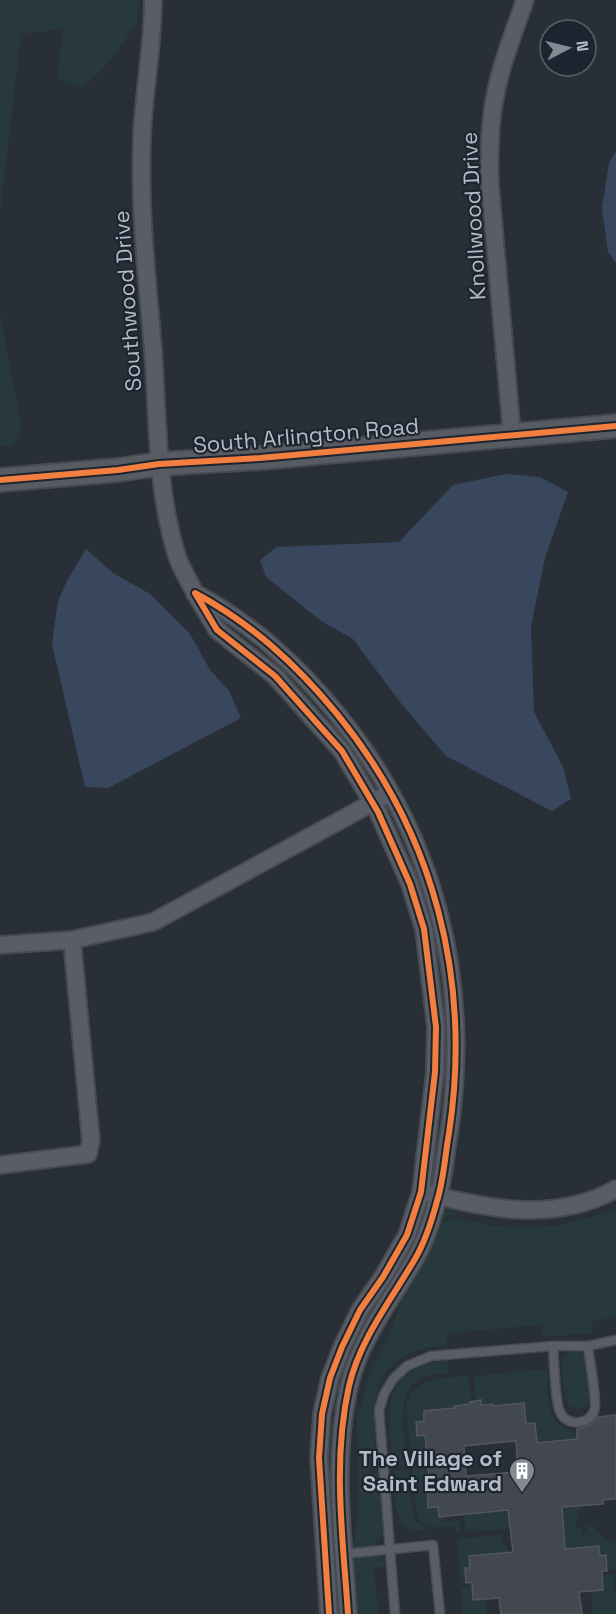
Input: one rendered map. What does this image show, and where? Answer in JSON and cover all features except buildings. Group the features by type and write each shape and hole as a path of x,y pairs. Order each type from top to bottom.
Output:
{"main road":[{"name":"South Arlington Road","path":"0,480 616,426"}],"street":[{"name":"Southwood Drive","path":"153,0 152,40 142,133 141,176 159,465 169,524 178,558 217,630 274,676 342,751 373,803 410,885 424,929 436,1027 436,1061 421,1192 407,1235 383,1277 360,1310 342,1347 330,1378 322,1414 318,1458 329,1614"},
{"name":"Knollwood Drive","path":"512,435 490,185 489,147 497,88 525,0"},
{"path":"195,593 228,611 270,644 309,681 361,743 391,792 417,846 436,900 452,982 457,1063 454,1100 439,1197 417,1256 365,1342 350,1383 339,1454 348,1614"},
{"path":"0,945 72,940 153,922 391,792"},
{"path":"0,1165 88,1154 92,1141 72,940"},
{"path":"421,1192 473,1204 517,1210 549,1211 574,1206 616,1189"}],"lane":[{"path":"395,1614 379,1410 384,1394 393,1379 408,1366 431,1356 553,1346 588,1346 616,1340"},
{"path":"553,1346 559,1410 565,1419 575,1422 586,1420 595,1406 588,1346"},
{"path":"344,1554 433,1545 440,1614"}],"shaded area":[{"path":"0,0 139,0 137,23 108,64 82,88 57,79 63,29 21,34 0,214"},
{"path":"0,313 21,425 14,444 0,446"},
{"path":"616,1208 616,1316 592,1322 592,1333 543,1337 541,1325 447,1333 447,1345 419,1350 401,1358 388,1369 380,1383 374,1416 377,1468 368,1470 369,1473 378,1473 383,1532 382,1536 375,1541 376,1556 386,1564 384,1567 374,1567 378,1614 349,1614 350,1560 356,1534 358,1501 357,1418 371,1372 388,1338 428,1230 440,1215 451,1210 457,1210 456,1216 449,1215 439,1220 435,1234 443,1221 450,1219 529,1228 586,1219"},
{"path":"574,1351 582,1353 587,1364 589,1379 589,1401 587,1406 580,1409 570,1407 568,1404 563,1377 564,1358"},
{"path":"448,1360 448,1373 429,1375 417,1381 409,1390 403,1414 407,1465 393,1467 390,1411 392,1396 398,1384 409,1373 425,1365"},
{"path":"547,1369 548,1399 553,1416 565,1429 576,1433 576,1436 586,1435 539,1462 535,1423 526,1424 493,1404 481,1405 481,1401 476,1401 474,1376"},
{"path":"468,1376 472,1402 470,1404 455,1406 455,1410 424,1411 424,1421 416,1422 417,1436 425,1435 429,1478 427,1479 428,1508 438,1507 446,1516 447,1522 460,1520 459,1533 457,1533 455,1526 429,1526 417,1516 406,1409 414,1390 421,1385 438,1379"},
{"path":"394,1471 409,1471 412,1512 415,1521 428,1531 407,1527 401,1521 398,1513"},
{"path":"582,1502 575,1528 581,1528 582,1534 587,1533 587,1527 592,1525 604,1538 616,1543 616,1569 607,1570 606,1556 600,1556 599,1546 579,1547 579,1551 565,1552 561,1504"},
{"path":"512,1509 510,1528 466,1532 463,1514"},
{"path":"500,1535 509,1552 503,1553 503,1557 465,1568 466,1583 461,1583 457,1539"},
{"path":"616,1574 613,1590 616,1594 616,1614 593,1614 591,1591 603,1589 602,1575"},
{"path":"472,1586 474,1600 486,1599 487,1614 463,1614 461,1588"}],"water":[{"path":"616,151 616,263 608,252 602,208 609,163"},
{"path":"506,474 540,477 568,492 545,558 531,626 534,712 563,767 571,799 552,811 446,756 400,702 353,639 321,621 266,577 260,560 277,547 399,542 453,485"},
{"path":"86,549 113,573 150,594 190,634 210,670 229,691 241,718 108,788 85,787 52,644 58,601"}],"cycle path":[{"path":"0,480 118,470 159,464 260,458 616,426"},
{"path":"329,1614 319,1458 322,1414 330,1378 342,1347 360,1310 383,1277 407,1235 421,1192 435,1072 436,1027 424,929 410,884 378,812 342,751 275,676 217,630 195,593 254,632 306,678 337,714 371,760 399,809 422,859 438,912 450,965 455,1020 455,1076 439,1193 419,1252 377,1320 361,1352 349,1386 344,1414 340,1500 348,1614"}],"place":[{"name":"The Village of Saint Edward","path":"522,1494"}]}
